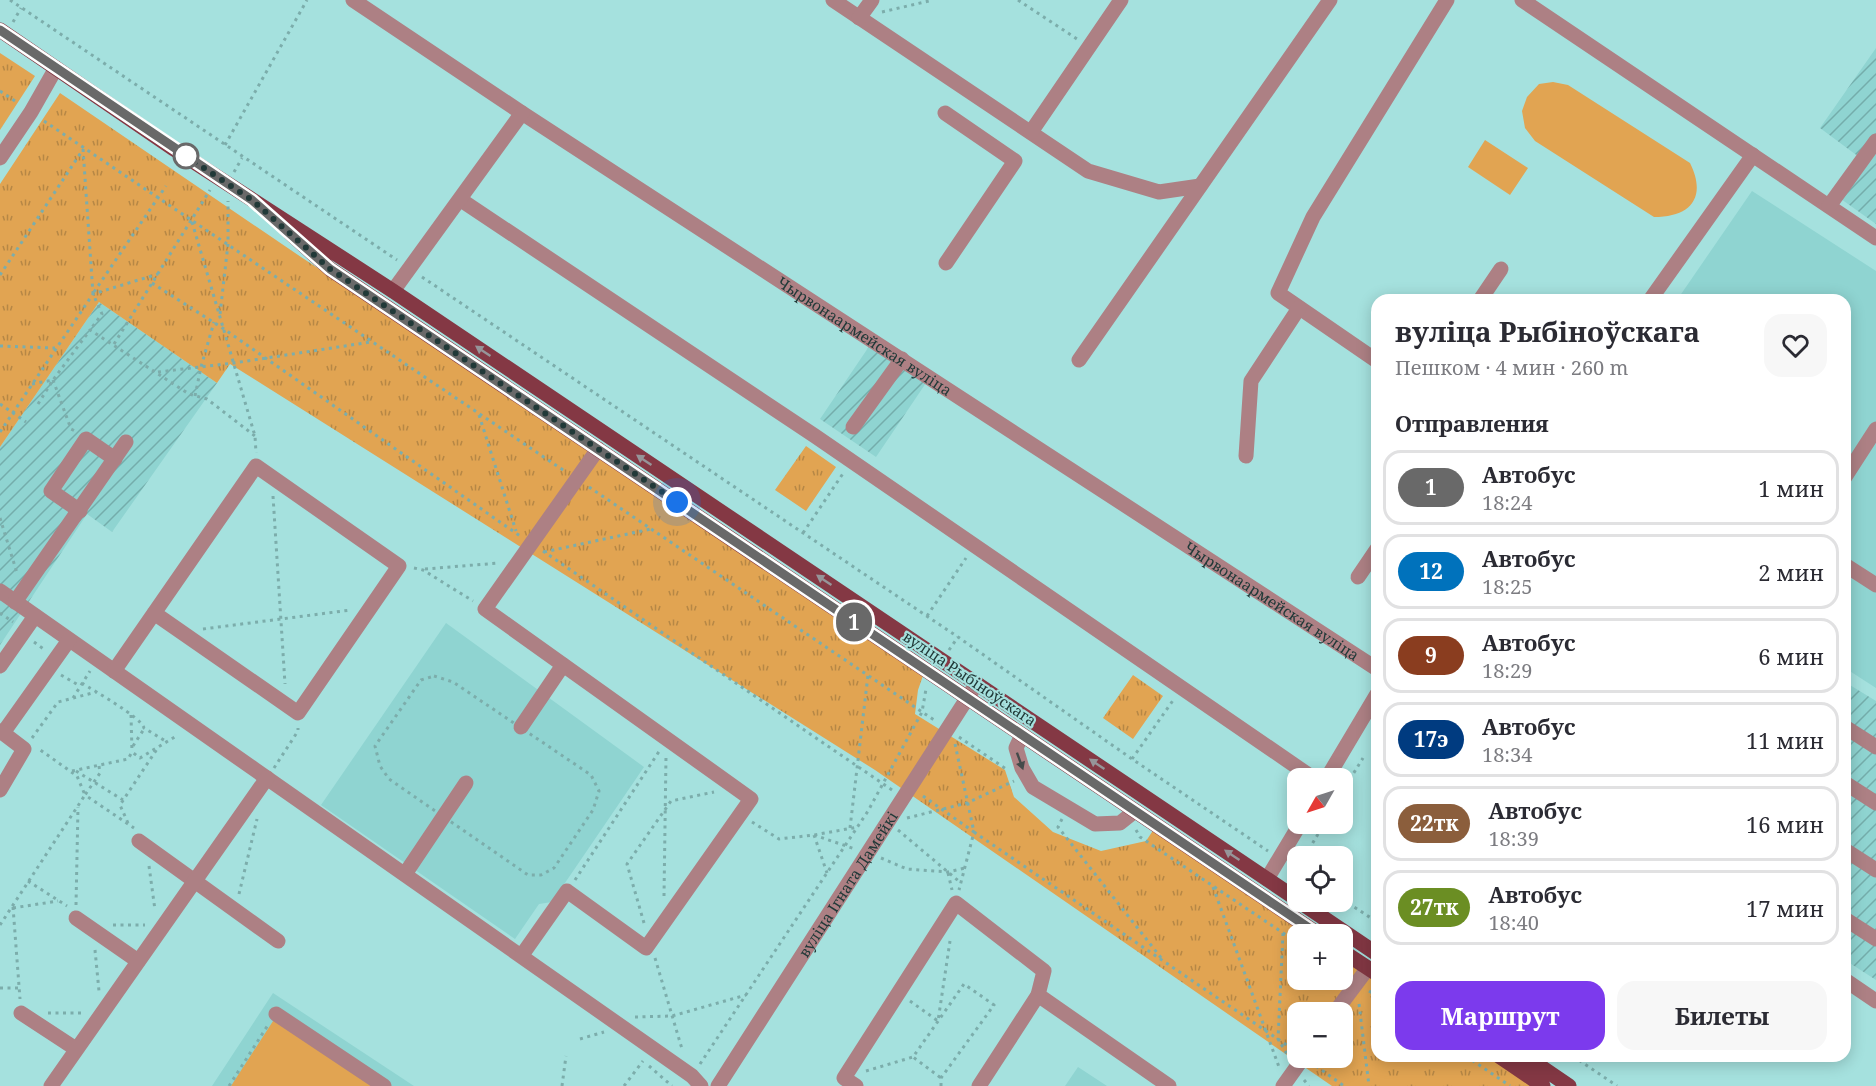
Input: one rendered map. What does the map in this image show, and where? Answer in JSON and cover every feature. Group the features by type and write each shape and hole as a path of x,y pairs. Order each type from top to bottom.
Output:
{"main road":[{"name":"вуліца Рыбіноўскага","path":"0,30 252,200 393,291 1287,893"},
{"name":"вуліца Рыбіноўскага","path":"252,200 330,269 1303,924"},
{"name":"вуліца Рыбіноўскага","path":"1315,912 1371,950"},
{"path":"1353,958 1371,970"},
{"path":"1508,1062 1543,1086"},
{"path":"1534,1062 1569,1086"}],"street":[{"name":"Чырвонаармейская вуліца","path":"353,0 1371,665"},
{"path":"833,0 1088,171 1159,192 1200,186"},
{"path":"859,18 872,0"},
{"path":"1031,132 1121,0"},
{"path":"1079,360 1330,0"},
{"path":"1371,357 1278,293 1313,217 1447,0"},
{"path":"1522,0 1876,238"},
{"path":"0,158 31,112 56,68"},
{"path":"393,291 461,200 522,112"},
{"path":"945,113 1015,162 946,263"},
{"path":"1829,206 1876,141"},
{"path":"1654,294 1753,154"},
{"path":"461,200 852,461 1298,768"},
{"path":"1484,294 1500,269"},
{"path":"1246,456 1251,381 1299,308"},
{"path":"853,428 902,359"},
{"path":"1851,470 1871,448 1876,429"},
{"path":"80,511 51,492 86,439 115,459"},
{"path":"19,597 126,442"},
{"path":"522,955 567,891 646,948 752,799 485,609 598,449"},
{"path":"114,671 154,613 256,466 399,566 371,607 292,708 154,613"},
{"path":"1358,577 1371,558"},
{"path":"1851,569 1876,585"},
{"path":"0,591 19,597 35,616 522,955 696,1081"},
{"path":"0,666 35,616"},
{"path":"0,790 27,746 1,732 69,640"},
{"path":"520,727 563,665"},
{"name":"вуліца Ігната Дамейкі","path":"718,1086 977,683"},
{"path":"1333,768 1371,704"},
{"path":"1851,731 1876,747"},
{"path":"1022,735 1016,748 1020,775 1033,787 1095,824 1120,823 1135,811"},
{"path":"51,1086 158,929 267,778"},
{"path":"405,874 466,783"},
{"path":"1851,787 1876,803"},
{"path":"1267,879 1294,834"},
{"path":"143,844 278,941"},
{"path":"1851,854 1876,870"},
{"path":"850,1082 898,993 956,903 1044,971 1038,995 979,1086"},
{"path":"76,915 100,928 138,961"},
{"path":"1851,923 1876,939"},
{"path":"1343,1002 1357,983 1371,972"},
{"path":"1851,984 1876,1001"},
{"path":"1038,995 1169,1086"},
{"path":"21,1013 76,1049"},
{"path":"276,1014 384,1086"},
{"path":"1284,1085 1300,1068"}],"path":[{"path":"10,0 927,616 1268,852 1273,844"},
{"path":"225,145 307,0"},
{"path":"859,18 933,0"},
{"path":"1018,0 1089,46"},
{"path":"0,91 947,729"},
{"path":"0,275 83,149"},
{"path":"38,404 102,314 93,294 83,149"},
{"path":"114,344 210,189 228,184"},
{"path":"0,432 166,186"},
{"path":"192,220 255,436 256,466"},
{"path":"220,316 228,244"},
{"path":"93,294 158,274"},
{"path":"195,396 214,322"},
{"path":"90,330 189,394 207,399 255,436"},
{"path":"156,372 373,342"},
{"path":"0,346 55,348"},
{"path":"32,384 53,380"},
{"path":"53,380 71,429 86,439"},
{"path":"0,404 26,422"},
{"path":"478,413 516,533"},
{"path":"803,533 852,461"},
{"path":"267,778 298,731 292,708 280,619 272,478"},
{"path":"0,518 19,597"},
{"path":"544,552 651,529"},
{"path":"927,616 975,545"},
{"path":"399,566 423,570 519,561"},
{"path":"423,570 485,609"},
{"path":"183,632 371,607"},
{"path":"943,660 958,637"},
{"path":"73,698 90,670 82,665"},
{"path":"62,668 58,673 96,692 166,742"},
{"path":"850,828 868,675"},
{"path":"696,1081 746,995 858,827 922,712 927,683 933,675"},
{"path":"434,676 453,682 591,776 599,791 593,810 554,868 542,875 528,875 443,817 389,779 380,766 375,746 421,680 434,676"},
{"path":"1132,759 1181,688"},
{"path":"96,692 58,702 27,746 94,782 123,801"},
{"path":"131,715 132,750 140,758 192,726"},
{"path":"74,771 128,759 144,728"},
{"path":"956,903 974,832 954,744 957,736 1020,775"},
{"path":"567,891 667,739"},
{"path":"663,922 667,739"},
{"path":"129,824 120,805 159,746"},
{"path":"1353,774 1363,758"},
{"path":"0,924 100,773 99,765"},
{"path":"74,771 85,795 143,834 158,929 100,928 101,1013"},
{"path":"888,823 967,803 1020,775"},
{"path":"909,787 1287,1045"},
{"path":"76,915 78,805"},
{"path":"1069,808 1058,827 1165,962"},
{"path":"235,910 259,811"},
{"path":"740,815 779,839 814,836 858,827"},
{"path":"888,823 961,883"},
{"path":"814,836 869,853 907,869 948,872 965,868"},
{"path":"814,836 827,873"},
{"path":"28,881 60,901 76,915"},
{"path":"1213,886 1284,1085"},
{"path":"13,906 60,901"},
{"path":"13,906 21,1013"},
{"path":"1353,906 1371,918"},
{"path":"1278,1039 1283,933"},
{"path":"938,1021 951,939"},
{"path":"1357,983 1369,1086"},
{"path":"850,1082 913,1057 964,984 994,1005 941,1078 941,1086"},
{"path":"0,988 19,987"},
{"path":"898,993 938,1021"},
{"path":"634,1017 672,1016 746,995"},
{"path":"229,1086 276,1014"},
{"path":"580,1039 608,1031"},
{"path":"562,1086 566,1056"},
{"path":"913,1057 941,1078"},
{"path":"624,1086 643,1061 672,1086"},
{"path":"1475,1062 1510,1086"},
{"path":"1582,1062 1617,1086"},
{"path":"1319,1068 1344,1086"}],"shaded area":[{"path":"1876,48 1876,224 1834,194 1859,157 1820,128"},
{"path":"1752,191 1876,271 1876,688 1851,672 1851,294 1681,294"},
{"path":"99,302 217,383 112,532 87,514 0,645 0,447"},
{"path":"870,345 926,383 876,457 820,419"},
{"path":"446,623 644,767 552,902 539,904 515,939 321,805"},
{"path":"1851,686 1876,701 1876,980 1851,964"},
{"path":"273,993 414,1086 212,1086"},
{"path":"1078,1067 1107,1086 1065,1086"}],"green space":[{"path":"0,53 35,76 0,130"},
{"path":"1553,82 1568,85 1690,163 1697,186 1692,203 1678,213 1654,217 1535,141 1525,128 1522,111 1527,97 1539,84"},
{"path":"60,93 301,257 925,670 918,690 915,714 1005,770 1014,797 1053,832 1101,851 1146,841 1156,826 1301,924 1287,924 1287,990 1353,990 1353,959 1371,972 1371,1062 1505,1062 1540,1086 1332,1086 1306,1068 1353,1068 1353,1002 1287,1002 1287,1055 875,770 230,364 217,383 99,302 0,447 0,184"},
{"path":"1485,140 1528,168 1510,195 1468,167"},
{"path":"806,446 836,467 806,511 775,490"},
{"path":"1133,675 1163,696 1133,739 1103,718"},
{"path":"275,1018 378,1086 231,1086"}],"bus line":[{"name":"1","path":"0,30 252,200 330,269 1303,924"}],"route":[{"path":"186,156 252,200 330,269 677,502"}]}
